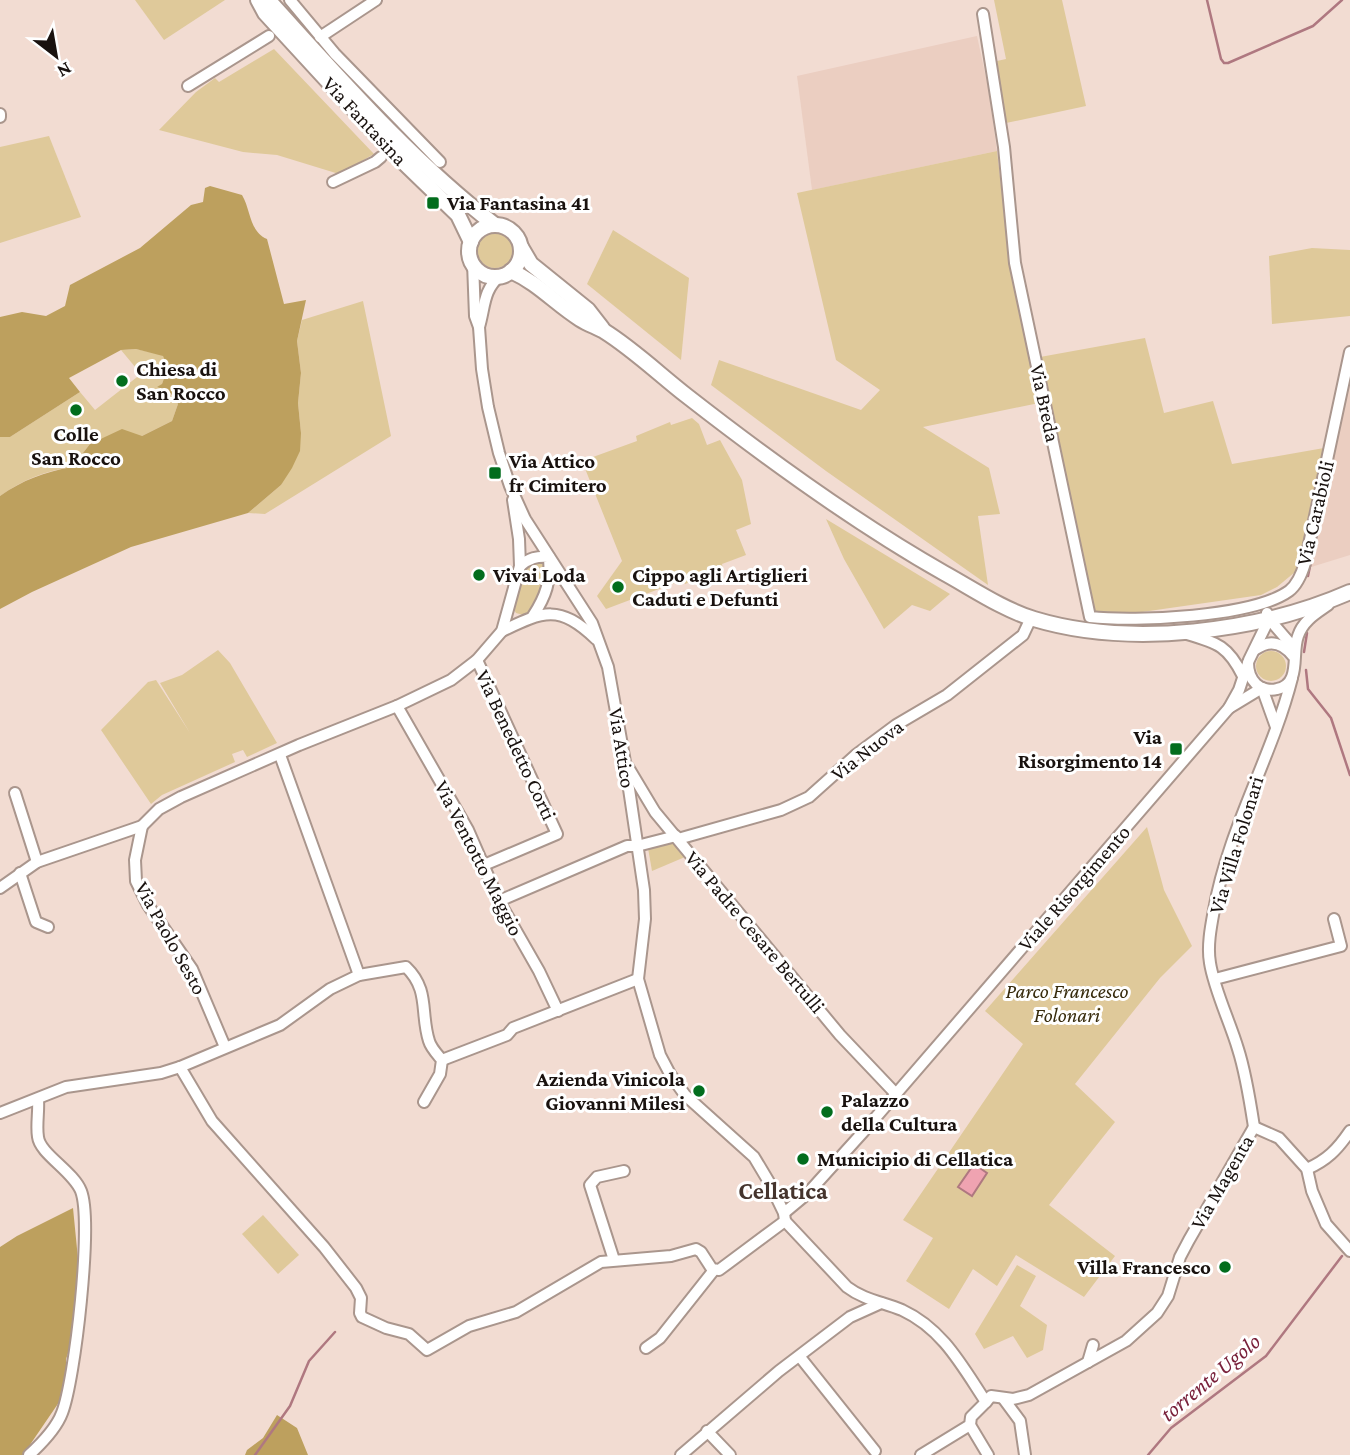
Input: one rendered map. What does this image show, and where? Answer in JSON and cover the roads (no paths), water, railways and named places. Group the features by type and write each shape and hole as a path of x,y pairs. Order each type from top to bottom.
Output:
{"street":[{"name":"Via Fantasina","path":"258,0 265,13 396,155 458,215 471,242"},
{"name":"Via Fantasina","path":"265,0 274,5 330,68 441,181 495,225"},
{"path":"290,0 320,37 440,162"},
{"path":"320,37 376,0"},
{"name":"Via Breda","path":"983,14 1004,146 1015,263 1090,617 1141,619 1202,614 1264,604 1291,590"},
{"path":"188,86 268,36"},
{"path":"333,182 381,157"},
{"path":"605,331 580,319 533,282 505,273 488,275 479,271 473,263 470,250 475,234 485,227 506,227 517,235 531,264 588,310 605,331 698,405 848,514 897,546 988,598 1031,618 1080,630 1178,631 1269,619 1347,594"},
{"path":"505,273 518,263 521,247"},
{"name":"Via Attico","path":"473,263 475,316 479,327 488,407 510,486 525,519 592,623 608,667 644,890 645,919 639,979 660,1055 685,1095 754,1157 769,1182 783,1220 847,1287 858,1295"},
{"name":"Via Attico","path":"479,327 485,295 490,284 505,273"},
{"name":"Via Carabioli","path":"1291,590 1305,563 1350,352"},
{"path":"502,631 520,566 519,539 510,486"},
{"path":"520,566 539,556 549,557 550,575 546,595 533,616"},
{"path":"1292,678 1299,634 1310,618 1347,594"},
{"path":"1264,604 1269,619 1295,649"},
{"path":"0,888 37,862 142,825 159,809 181,797 299,745 397,706 451,680 477,660 502,631 533,616 545,613 564,616 601,643"},
{"name":"Via Nuova","path":"499,901 627,846 677,837 781,810 809,797 857,754 896,725 947,695 1023,635 1031,618"},
{"name":"Viale Risorgimento","path":"647,1351 714,1270 719,1270 783,1220 808,1193 1229,708 1239,691 1251,656 1269,619"},
{"path":"1178,631 1223,646 1243,676"},
{"path":"1276,727 1262,688 1251,677 1251,656 1267,643 1282,645 1293,656 1295,663"},
{"name":"Via Benedetto Corti","path":"477,660 557,834 484,864"},
{"name":"Viale Risorgimento","path":"1229,708 1262,688 1283,687 1292,678"},
{"name":"Via Villa Folonari","path":"1254,1127 1240,1052 1210,962 1209,940 1217,892 1238,824 1285,707 1292,678"},
{"name":"Via Ventotto Maggio","path":"397,706 468,830 499,901 539,971 558,1011"},
{"path":"280,755 359,975"},
{"name":"Via Padre Cesare Bertulli","path":"625,762 651,807 834,1027 896,1094"},
{"path":"15,793 37,862"},
{"path":"632,811 639,806 651,807"},
{"name":"Via Paolo Sesto","path":"142,825 135,860 136,881 148,905 192,969 225,1047"},
{"path":"20,873 36,922 48,927"},
{"path":"1215,979 1341,946 1334,919"},
{"path":"0,1112 38,1100 66,1087 161,1073 180,1067 280,1025 330,989 359,975 405,967 415,976 421,987 429,1043 442,1060 440,1074 424,1102"},
{"path":"442,1060 507,1035 513,1028 639,979"},
{"path":"180,1067 212,1121 324,1247 356,1289 361,1298 362,1317 386,1328 409,1334 429,1350 469,1326 516,1312 590,1267 614,1260 659,1258 696,1249 714,1270"},
{"path":"29,1455 42,1443 62,1415 77,1335 86,1222 80,1189 63,1167 43,1149 38,1138 38,1100"},
{"path":"1254,1127 1279,1138 1307,1169 1325,1224 1350,1251"},
{"name":"Via Magenta","path":"1003,1398 1013,1399 1029,1395 1126,1341 1157,1313 1168,1296 1188,1240 1254,1127"},
{"path":"1307,1169 1336,1152 1350,1131"},
{"path":"614,1260 590,1185 597,1177 624,1171"},
{"path":"850,1317 858,1295 901,1310 926,1324 945,1341 988,1399"},
{"path":"681,1455 707,1431 850,1317 881,1303"},
{"path":"1088,1362 1093,1345"},
{"path":"800,1357 875,1451"},
{"path":"921,1455 971,1421 988,1399 1003,1398 1020,1421 1025,1455"},
{"path":"971,1421 988,1455"},
{"path":"707,1431 730,1455"}],"waterway":[{"path":"1207,0 1224,63 1313,26 1342,0"},
{"path":"1308,576 1323,503"},
{"path":"1304,652 1307,633"},
{"name":"torrente Ugolo","path":"1306,670 1308,689 1331,718 1350,775"},
{"name":"torrente Ugolo","path":"1148,1455 1171,1428 1266,1356 1342,1256"},
{"path":"255,1455 290,1406 309,1361 335,1332"}],"place":[{"name":"Via Fantasina 41","path":"433,203"},
{"name":"Chiesa di San Rocco","path":"122,381"},
{"name":"Colle San Rocco","path":"76,410"},
{"name":"Via Attico fr Cimitero","path":"495,473"},
{"name":"Vivai Loda","path":"479,575"},
{"name":"Cippo agli Artiglieri Caduti e Defunti","path":"618,587"},
{"name":"Via Risorgimento 14","path":"1176,749"},
{"name":"Azienda Vinicola Giovanni Milesi","path":"699,1091"},
{"name":"Palazzo della Cultura","path":"827,1112"},
{"name":"Municipio di Cellatica","path":"803,1159"},
{"name":"Villa Francesco","path":"1225,1267"}],"district":[{"name":"Cellatica","path":"783,1191"}],"park label":[{"name":"Parco Francesco Folonari","path":"1067,1003"}]}
